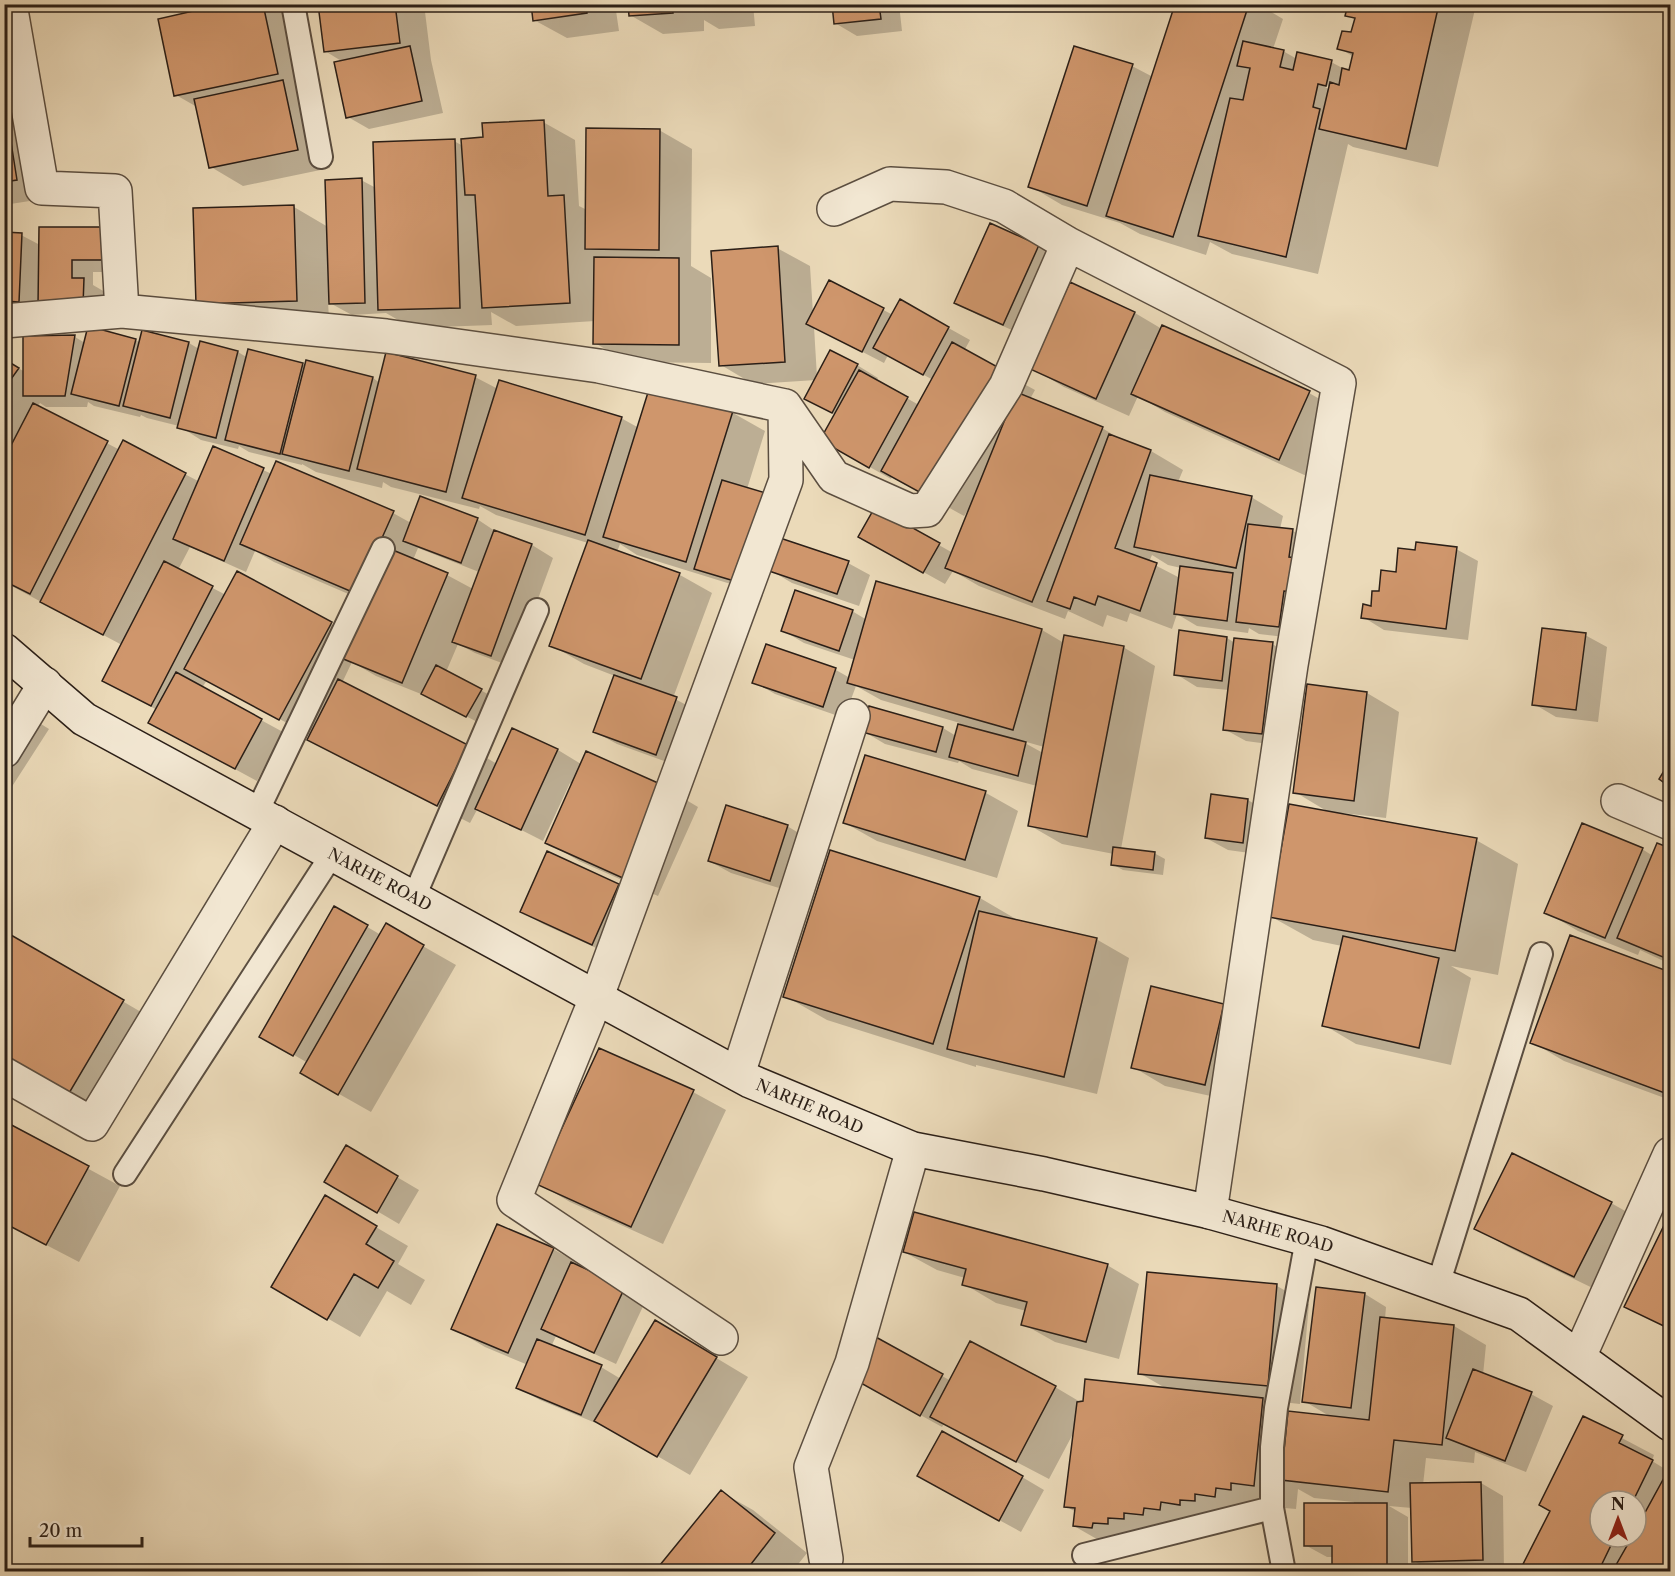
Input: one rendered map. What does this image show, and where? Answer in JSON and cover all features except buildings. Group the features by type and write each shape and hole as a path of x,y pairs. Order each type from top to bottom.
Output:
{"street":[{"path":"10,4 42,188 115,191 122,311"},
{"path":"834,209 890,184 946,187 1005,206 1068,244 1339,383 1291,665 1210,1212"},
{"path":"4,321 122,311 386,336 599,366 785,406 834,477 910,511 927,510 1006,386 1068,244"},
{"path":"721,1338 514,1200 597,996 786,480 785,406"},
{"name":"NARHE ROAD","path":"4,650 84,718 750,1080 913,1149 1044,1174 1210,1212 1307,1239 1519,1314 1671,1424"},
{"path":"4,752 45,684"},
{"path":"738,1074 853,716"},
{"path":"1618,801 1671,823"},
{"path":"4,1074 92,1124 266,817"},
{"path":"826,1559 811,1467 852,1363 913,1149"},
{"path":"1579,1358 1671,1154"}],"lane":[{"path":"293,4 321,157"},
{"path":"266,817 383,549"},
{"path":"414,897 537,610"},
{"path":"125,1174 333,853"},
{"path":"1438,1285 1541,954"},
{"path":"1284,1572 1272,1508 1272,1448 1276,1408 1307,1239"},
{"path":"1084,1556 1272,1508"}]}
